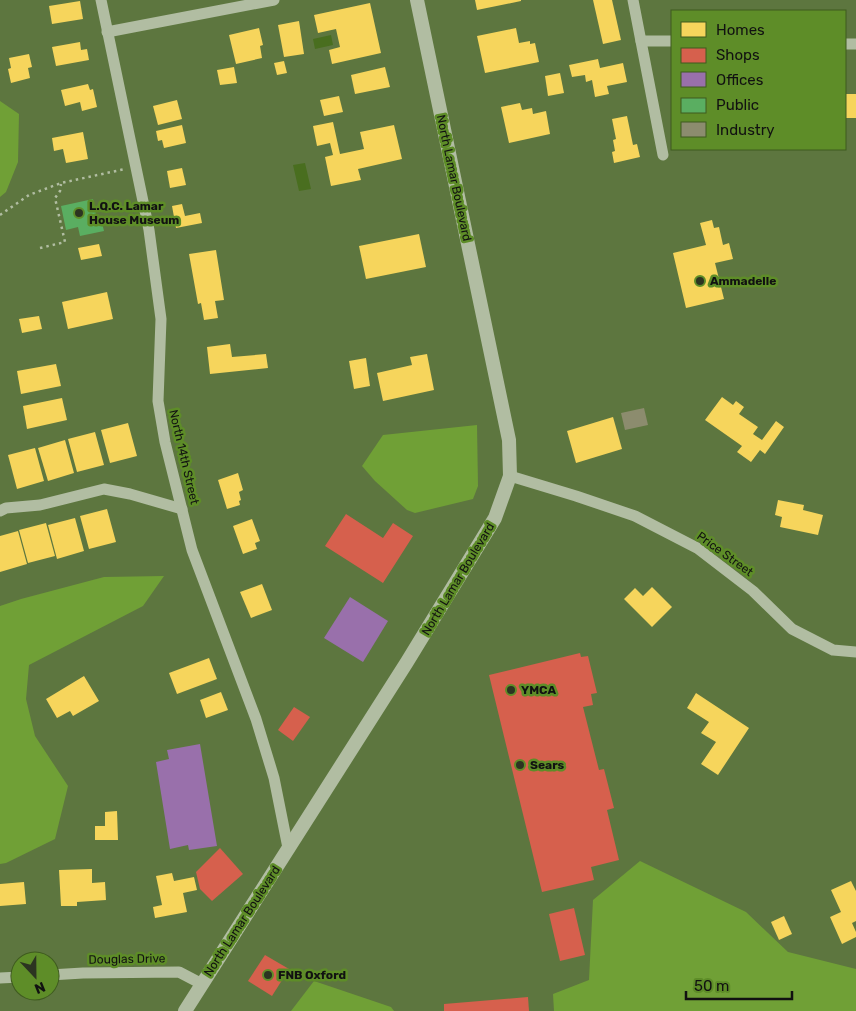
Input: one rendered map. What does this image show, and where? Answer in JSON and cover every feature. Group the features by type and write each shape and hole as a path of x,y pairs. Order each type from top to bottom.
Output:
{"street":[{"name":"North 14th Street","path":"101,0 149,230 161,319 158,401 165,442 192,550 256,719 274,778 288,848"},
{"path":"107,32 274,0"},
{"name":"North Lamar Boulevard","path":"185,1011 407,662 495,518 510,476 509,440 417,0"},
{"path":"633,0 663,156"},
{"path":"641,41 671,41"},
{"name":"Price Street","path":"510,476 635,516 697,548 752,591 792,629 833,650 856,652"},
{"path":"0,510 40,505 104,489 182,508"},
{"name":"Douglas Drive","path":"60,974 179,972 202,984"}],"path":[{"path":"0,215 28,195 61,184 129,168"},
{"path":"40,248 65,242 55,198 60,191 61,184"}],"shaded area":[{"path":"331,35 333,45 315,49 313,39"},
{"path":"0,101 19,114 18,162 6,192 0,197"},
{"path":"305,163 311,189 299,191 293,165"},
{"path":"477,425 478,486 473,499 415,513 407,510 375,481 362,466 383,435"},
{"path":"164,576 143,606 29,665 26,699 35,736 68,786 55,839 6,863 0,864 0,606 104,577"},
{"path":"640,861 746,912 788,952 856,969 856,1011 554,1011 553,994 589,980 593,900"},
{"path":"314,981 391,1007 394,1011 291,1011"}],"building: Homes":[{"path":"475,0 521,0 521,1 477,10"},
{"path":"593,0 612,0 621,40 603,44"},
{"path":"80,1 83,19 52,24 49,6"},
{"path":"370,3 381,53 332,64 329,50 340,47 336,29 318,33 314,15"},
{"path":"299,21 304,54 284,57 278,25"},
{"path":"259,28 263,45 260,46 262,58 236,64 229,35"},
{"path":"516,28 519,43 530,41 530,44 535,43 539,62 485,73 477,36"},
{"path":"80,42 81,50 87,49 89,60 56,66 52,47"},
{"path":"29,54 32,67 28,68 30,78 11,83 8,69 11,68 9,58"},
{"path":"598,59 600,68 623,63 627,82 607,86 609,94 595,97 592,80 586,82 585,75 572,77 569,65"},
{"path":"284,61 287,73 277,75 274,63"},
{"path":"234,67 237,83 220,85 217,70"},
{"path":"385,67 390,87 355,94 351,75"},
{"path":"560,73 564,93 548,96 545,76"},
{"path":"88,84 90,90 93,89 97,107 82,111 80,102 65,106 61,90"},
{"path":"846,94 856,94 856,118 846,118"},
{"path":"339,96 343,112 324,116 320,100"},
{"path":"177,100 182,119 158,125 153,106"},
{"path":"520,103 522,110 532,108 533,114 546,111 550,134 509,143 501,107"},
{"path":"627,116 633,145 637,144 640,157 614,163 612,152 615,151 613,140 616,139 612,119"},
{"path":"333,122 340,154 364,149 360,132 394,125 402,159 358,169 361,180 331,186 325,157 333,155 330,143 317,146 313,126"},
{"path":"182,125 186,143 164,148 162,140 158,141 156,131"},
{"path":"83,132 88,159 66,163 63,149 54,151 52,138"},
{"path":"182,168 186,185 170,188 167,171"},
{"path":"182,204 185,216 200,213 202,223 176,228 172,206"},
{"name":"Ammadelle","path":"712,220 714,228 719,227 723,245 729,243 733,259 715,263 724,299 686,308 673,253 706,245 700,223"},
{"path":"419,234 426,267 366,279 359,246"},
{"path":"99,244 102,256 81,260 78,248"},
{"path":"216,250 224,300 215,301 218,318 204,320 201,303 198,304 189,254"},
{"path":"107,292 113,319 68,329 62,302"},
{"path":"39,316 42,329 22,333 19,319"},
{"path":"230,344 232,357 266,354 268,368 210,374 207,347"},
{"path":"427,354 434,390 383,401 377,373 412,365 410,357"},
{"path":"366,358 370,386 354,389 349,361"},
{"path":"56,364 61,386 21,394 17,371"},
{"path":"722,397 733,405 736,401 744,407 739,414 758,427 753,434 762,440 776,421 784,427 765,454 760,450 751,462 737,452 742,446 705,420"},
{"path":"62,398 67,420 27,429 23,406"},
{"path":"613,417 622,449 576,463 567,431"},
{"path":"128,423 137,456 110,463 101,430"},
{"path":"95,432 104,465 77,472 68,439"},
{"path":"65,440 74,473 48,481 38,448"},
{"path":"35,448 44,481 17,489 8,455"},
{"path":"238,473 243,490 239,492 240,505 227,509 218,480"},
{"path":"778,500 804,505 803,510 823,515 818,535 780,527 782,517 775,515"},
{"path":"107,509 116,542 89,549 80,516"},
{"path":"75,518 84,551 57,559 48,525"},
{"path":"252,519 260,541 255,543 257,549 243,554 233,526"},
{"path":"46,523 55,556 28,563 19,530"},
{"path":"18,531 27,564 0,572 0,536"},
{"path":"262,584 272,610 251,618 240,592"},
{"path":"652,587 672,607 652,627 624,599 635,588 643,596"},
{"path":"209,658 217,679 177,694 169,673"},
{"path":"84,676 99,701 73,716 70,711 57,718 46,699"},
{"path":"221,692 228,710 206,718 200,700"},
{"path":"696,693 749,728 718,775 701,764 716,742 701,733 709,722 687,708"},
{"path":"117,811 118,840 95,840 95,826 105,826 105,812"},
{"path":"92,869 92,883 105,882 106,900 77,902 77,906 61,906 59,870"},
{"path":"172,873 174,881 194,877 197,890 183,893 187,912 155,918 153,907 162,905 156,876"},
{"path":"851,881 856,891 856,921 852,923 856,937 842,944 830,917 841,912 831,890"},
{"path":"24,882 26,904 0,906 0,884"},
{"path":"784,916 792,934 779,940 771,922"}],"building: Shops":[{"path":"346,514 383,538 393,523 413,536 383,583 325,546"},
{"path":"580,653 581,657 588,656 597,693 591,694 593,705 583,707 599,770 604,769 614,808 607,810 619,860 591,867 594,880 542,892 489,675"},
{"path":"294,707 310,717 293,741 278,730"},
{"path":"220,848 243,874 212,901 200,889 196,872"},
{"path":"574,908 585,955 560,961 549,914"},
{"name":"FNB Oxford","path":"265,955 289,969 272,996 248,981"},
{"path":"528,997 529,1011 444,1011 444,1004"}],"building: Offices":[{"path":"350,597 388,621 363,662 324,638"},
{"path":"200,744 217,846 189,850 188,845 170,849 156,762 169,759 167,750"}],"building: Public":[{"name":"L.Q.C. Lamar House Museum","path":"93,199 97,220 101,219 104,231 80,236 78,227 66,230 61,206"}],"building: Industry":[{"path":"644,408 648,425 625,430 621,413"}],"place":[{"name":"L.Q.C. Lamar House Museum","path":"79,213"},
{"name":"Ammadelle","path":"700,281"},
{"name":"YMCA","path":"511,690"},
{"name":"Sears","path":"520,765"},
{"name":"FNB Oxford","path":"268,975"}]}
